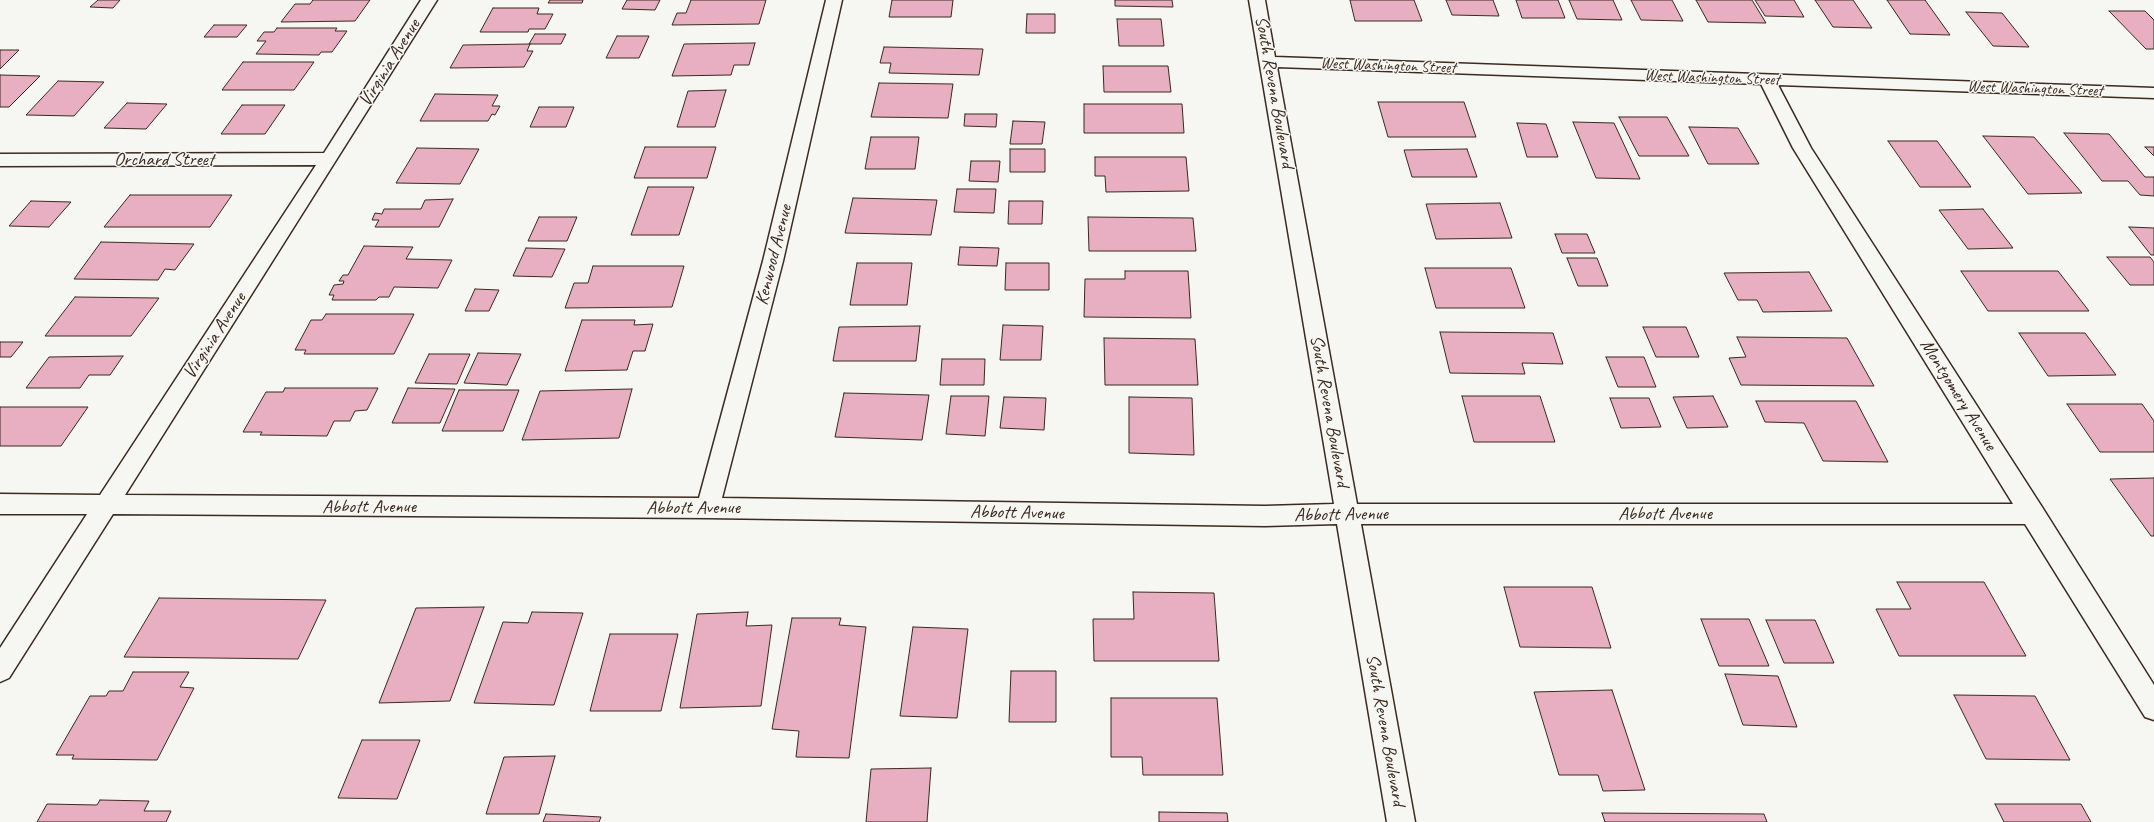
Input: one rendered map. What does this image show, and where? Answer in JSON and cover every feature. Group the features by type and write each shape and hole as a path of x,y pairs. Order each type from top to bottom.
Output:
{"street":[{"name":"Virginia Avenue","path":"0,670 329,160 429,0"},
{"name":"Kenwood Avenue","path":"708,508 773,262 834,0"},
{"name":"South Revena Boulevard","path":"1258,0 1346,514 1401,822"},
{"name":"West Washington Street","path":"1269,62 2154,93"},
{"name":"Montgomery Avenue","path":"1767,80 1802,148 2034,514 2154,708"},
{"name":"Orchard Street","path":"0,160 329,160"},
{"name":"Abbott Avenue","path":"0,504 105,506 708,508 1265,516 1346,514 2034,514"}],"building":[{"path":"98,0 120,0 113,8 90,7"},
{"path":"313,0 370,0 355,21 281,22 295,4 310,4"},
{"path":"550,0 583,0 582,3 548,3"},
{"path":"627,0 660,0 655,10 622,9"},
{"path":"691,0 766,0 759,24 672,25 677,13 686,13"},
{"path":"892,0 953,0 951,17 889,17"},
{"path":"1115,0 1172,0 1173,7 1115,6"},
{"path":"1350,0 1414,0 1422,21 1355,21"},
{"path":"1446,0 1493,0 1499,16 1452,15"},
{"path":"1516,0 1558,0 1565,18 1522,18"},
{"path":"1569,0 1613,0 1622,20 1577,19"},
{"path":"1631,0 1672,0 1683,21 1641,20"},
{"path":"1696,0 1752,0 1766,23 1708,22"},
{"path":"1755,0 1794,0 1804,17 1765,16"},
{"path":"1815,0 1853,0 1872,28 1833,27"},
{"path":"1887,0 1925,0 1950,35 1910,34"},
{"path":"493,8 539,8 537,14 553,14 545,29 529,29 528,32 480,32"},
{"path":"2109,11 2145,11 2154,20 2154,49 2146,49"},
{"path":"1966,12 2002,13 2029,47 1993,46"},
{"path":"1027,14 1055,14 1055,33 1026,33"},
{"path":"1117,19 1161,19 1164,46 1119,46"},
{"path":"214,25 247,25 237,37 204,37"},
{"path":"277,28 337,28 335,31 347,31 332,52 321,52 319,55 256,54 266,41 257,41 264,32 274,32"},
{"path":"535,34 566,34 561,44 529,44"},
{"path":"617,36 649,36 639,58 606,58"},
{"path":"755,43 749,65 734,65 731,75 672,76 684,44"},
{"path":"530,44 527,51 533,51 524,67 450,68 463,45"},
{"path":"884,47 983,49 979,75 889,73 891,63 880,63"},
{"path":"0,50 19,50 0,69"},
{"path":"243,62 314,62 294,90 222,90"},
{"path":"1103,66 1168,66 1171,92 1104,92"},
{"path":"0,75 40,76 9,107 0,107"},
{"path":"58,81 104,82 74,116 26,115"},
{"path":"879,83 953,84 948,118 871,117"},
{"path":"726,90 715,127 677,127 688,91"},
{"path":"435,94 498,95 492,106 500,106 495,115 492,114 488,121 420,121"},
{"path":"1378,102 1464,102 1476,137 1388,137"},
{"path":"127,103 167,104 146,129 104,128"},
{"path":"1084,104 1182,104 1184,133 1084,133"},
{"path":"242,105 285,105 265,134 221,134"},
{"path":"539,107 574,107 566,127 530,127"},
{"path":"965,114 997,114 996,127 964,126"},
{"path":"1619,117 1667,117 1689,156 1639,156"},
{"path":"1013,121 1045,122 1042,144 1010,144"},
{"path":"1573,122 1614,123 1640,179 1596,178"},
{"path":"1517,123 1546,124 1558,157 1527,157"},
{"path":"1689,127 1738,128 1759,164 1708,164"},
{"path":"2064,133 2109,134 2145,177 2154,177 2154,196 2140,195 2128,181 2102,181"},
{"path":"1983,136 2034,137 2082,193 2028,194"},
{"path":"871,137 919,137 915,169 865,169"},
{"path":"1888,141 1937,141 1971,187 1920,187"},
{"path":"645,147 716,147 707,178 634,178"},
{"path":"2145,147 2154,147 2154,156"},
{"path":"417,148 479,149 460,184 396,183"},
{"path":"1010,149 1045,149 1045,172 1010,172"},
{"path":"1467,149 1477,177 1412,177 1404,150"},
{"path":"1095,157 1186,157 1189,191 1106,192 1105,176 1095,176"},
{"path":"971,161 1000,161 998,182 969,181"},
{"path":"648,187 694,187 679,235 631,235"},
{"path":"957,189 996,189 994,213 954,212"},
{"path":"130,195 232,195 210,227 104,227"},
{"path":"853,198 937,200 931,235 845,233"},
{"path":"453,199 439,227 375,227 379,220 372,220 375,213 382,214 384,209 421,209 425,200"},
{"path":"31,201 71,202 49,227 9,226"},
{"path":"1009,201 1043,201 1042,224 1008,224"},
{"path":"1500,203 1512,238 1436,239 1426,204"},
{"path":"1983,209 2013,248 1968,249 1939,210"},
{"path":"539,217 577,217 567,241 528,241"},
{"path":"1088,217 1193,218 1196,251 1089,251"},
{"path":"2129,227 2154,228 2154,255 2151,255"},
{"path":"1555,234 1587,234 1595,253 1562,253"},
{"path":"101,242 194,244 175,270 165,269 158,280 74,279"},
{"path":"364,246 413,247 406,259 452,260 438,288 394,287 389,297 379,297 376,300 332,300 334,295 329,295 334,285 343,284 344,281 339,281 343,275 348,275"},
{"path":"960,247 999,248 997,266 958,265"},
{"path":"526,248 565,249 552,277 513,276"},
{"path":"2107,257 2150,257 2154,262 2154,285 2130,285"},
{"path":"1567,258 1597,258 1608,286 1578,286"},
{"path":"857,263 912,263 907,305 850,305"},
{"path":"1006,263 1049,263 1049,290 1005,290"},
{"path":"593,266 684,266 672,307 565,308 574,283 588,283"},
{"path":"1425,268 1511,268 1525,308 1436,308"},
{"path":"1125,271 1188,271 1191,318 1084,317 1085,279 1125,279"},
{"path":"1961,271 2058,271 2089,311 1988,311"},
{"path":"1809,272 1832,311 1763,312 1757,300 1738,300 1724,273"},
{"path":"475,289 499,290 489,311 465,311"},
{"path":"75,297 159,298 131,336 45,336"},
{"path":"326,314 414,314 394,354 304,354 306,350 295,350 311,320 322,320"},
{"path":"582,320 635,320 634,325 653,324 645,351 633,351 627,370 565,371"},
{"path":"1003,325 1043,326 1041,360 1000,360"},
{"path":"920,326 916,361 833,361 839,327"},
{"path":"1643,327 1686,327 1699,357 1656,357"},
{"path":"1440,332 1553,333 1563,364 1522,363 1525,374 1450,373"},
{"path":"2019,333 2085,333 2116,375 2048,376"},
{"path":"1737,337 1847,338 1874,386 1741,385 1729,358 1746,357"},
{"path":"1104,338 1195,339 1198,385 1105,385"},
{"path":"0,342 23,342 11,357 0,357"},
{"path":"478,353 521,354 507,385 464,383"},
{"path":"429,354 470,354 457,384 415,383"},
{"path":"123,356 110,375 89,375 80,388 26,388 49,357"},
{"path":"1606,357 1644,357 1656,387 1618,387"},
{"path":"942,359 985,359 984,385 940,385"},
{"path":"285,388 378,388 367,410 355,411 350,421 334,421 327,436 260,435 262,432 243,432 266,392 283,392"},
{"path":"408,388 455,389 440,423 392,423"},
{"path":"632,389 619,438 522,440 540,391"},
{"path":"459,390 519,390 503,431 442,431"},
{"path":"844,393 929,395 922,440 835,437"},
{"path":"951,396 989,396 985,436 946,434"},
{"path":"1462,396 1540,396 1555,442 1474,442"},
{"path":"1713,396 1728,427 1687,428 1673,397"},
{"path":"1004,397 1046,398 1044,430 1000,428"},
{"path":"1129,397 1192,398 1194,455 1129,453"},
{"path":"1610,398 1649,398 1661,427 1621,428"},
{"path":"1756,401 1856,401 1888,462 1823,461 1804,423 1765,422"},
{"path":"2067,404 2142,404 2154,421 2154,452 2100,452"},
{"path":"0,407 88,407 61,446 0,446"},
{"path":"2154,478 2154,536 2151,536 2110,479"},
{"path":"1897,582 1984,582 2026,656 1899,656 1876,609 1911,609"},
{"path":"1504,587 1592,587 1611,648 1520,647"},
{"path":"1133,592 1214,593 1219,661 1094,661 1093,619 1134,619"},
{"path":"159,598 326,600 298,659 124,657"},
{"path":"484,607 450,701 379,703 416,608"},
{"path":"532,612 583,613 554,705 474,703 503,622 528,623"},
{"path":"748,612 746,626 772,625 761,706 680,708 697,614"},
{"path":"792,618 841,618 839,625 866,627 849,758 796,757 799,731 772,729"},
{"path":"1701,619 1749,619 1769,666 1719,666"},
{"path":"1766,620 1815,620 1834,663 1784,663"},
{"path":"913,627 968,629 957,718 900,716"},
{"path":"610,634 678,634 661,711 590,711"},
{"path":"1011,671 1056,671 1056,722 1009,722"},
{"path":"133,672 189,672 180,687 194,688 157,760 72,759 74,755 56,755 90,696 106,696 109,691 123,691"},
{"path":"1725,674 1778,676 1797,727 1743,725"},
{"path":"1612,690 1645,790 1603,791 1598,775 1559,775 1534,692"},
{"path":"1954,695 2035,696 2070,760 1986,759"},
{"path":"1111,698 1217,698 1223,775 1143,775 1142,757 1111,757"},
{"path":"362,740 420,740 397,799 338,798"},
{"path":"555,756 539,814 486,814 504,757"},
{"path":"931,768 927,822 866,822 871,769"},
{"path":"100,800 149,801 144,811 171,811 166,822 37,822 47,804 97,805"},
{"path":"1995,804 2081,804 2091,822 2004,822"},
{"path":"1159,812 1227,813 1228,822 1159,822"},
{"path":"1602,813 1764,814 1767,822 1605,822"},
{"path":"546,814 601,817 599,822 543,822"}]}
